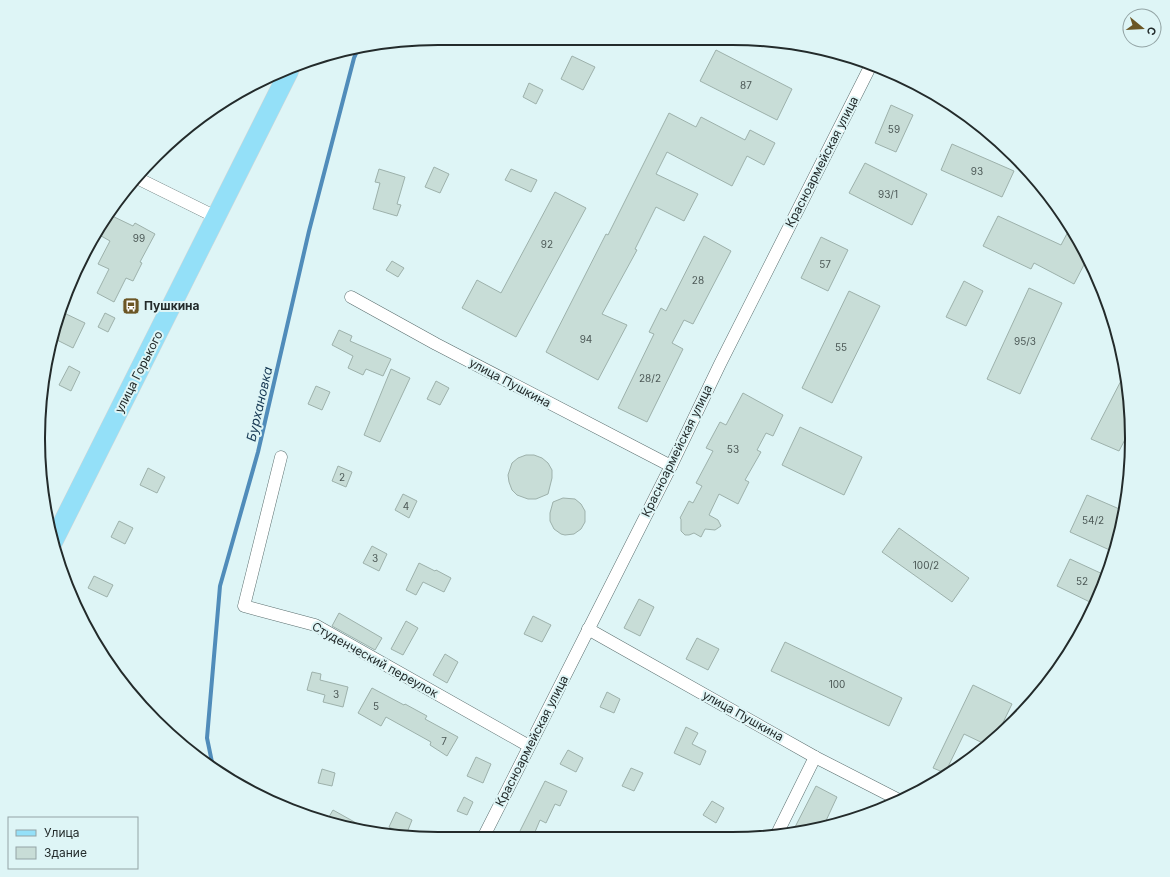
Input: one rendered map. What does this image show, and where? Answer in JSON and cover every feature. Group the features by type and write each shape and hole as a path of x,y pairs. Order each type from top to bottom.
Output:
{"main road":[{"name":"улица Горького","path":"57,534 287,76"}],"street":[{"name":"Красноармейская улица","path":"486,832 869,70"},
{"path":"142,181 216,217"},
{"name":"улица Пушкина","path":"351,297 436,344 671,466"},
{"name":"Студенческий переулок","path":"281,457 244,606 315,625 529,746"},
{"name":"улица Пушкина","path":"588,629 816,757 893,797"},
{"path":"779,829 816,757"}],"building":[{"path":"716,50 792,89 777,120 700,81"},
{"path":"572,56 595,67 583,90 561,79"},
{"path":"529,83 543,90 536,104 523,97"},
{"path":"891,105 913,115 896,152 875,143"},
{"path":"669,113 696,127 701,117 745,140 750,130 775,143 764,165 747,156 732,186 667,152 656,174 698,194 684,221 656,207 635,249 637,250 602,314 627,325 598,380 546,352 606,234 608,235"},
{"path":"952,144 1014,171 1002,197 941,170"},
{"path":"865,163 927,194 912,225 849,193"},
{"path":"434,167 449,174 440,193 425,187"},
{"path":"379,169 405,177 397,204 401,205 397,216 373,209 380,183 375,182"},
{"path":"511,169 537,180 531,192 505,180"},
{"path":"555,192 586,208 516,337 462,308 477,280 501,293"},
{"path":"998,216 1061,245 1067,234 1084,264 1074,284 1034,263 1031,269 983,246"},
{"path":"113,217 133,226 135,223 155,234 140,262 142,263 133,281 126,278 114,302 97,293 109,269 98,264 110,241 101,236"},
{"path":"704,236 731,251 693,324 684,320 672,343 683,349 647,422 618,408 654,334 649,332 661,308 666,311"},
{"path":"821,237 848,250 828,291 801,278"},
{"path":"392,261 404,268 398,277 386,270"},
{"path":"964,281 983,291 966,326 946,317"},
{"path":"1029,288 1062,303 1020,394 987,379"},
{"path":"849,291 880,306 832,403 802,388"},
{"path":"105,313 115,318 108,332 98,327"},
{"path":"65,314 85,323 73,348 57,340"},
{"path":"339,330 352,336 350,341 391,359 383,376 366,369 363,375 348,368 353,356 332,345"},
{"path":"69,366 80,372 71,391 59,385"},
{"path":"391,369 410,378 380,442 364,435"},
{"path":"436,381 449,388 440,405 427,399"},
{"path":"1121,381 1125,440 1119,451 1091,439"},
{"path":"316,386 330,392 322,410 308,404"},
{"path":"743,393 783,415 773,436 766,433 757,450 761,452 745,480 749,482 738,504 719,494 709,515 718,520 721,526 715,530 705,529 701,537 694,533 685,535 681,531 680,518 689,501 693,503 702,486 696,483 713,451 706,448 720,422 726,425"},
{"path":"800,427 862,457 844,495 782,465"},
{"path":"526,455 534,455 542,458 548,463 552,470 552,478 548,494 536,499 528,499 517,495 512,490 509,482 508,475 512,463 518,458"},
{"path":"338,466 352,472 346,487 332,481"},
{"path":"148,468 165,477 157,493 140,485"},
{"path":"403,494 417,501 409,518 395,510"},
{"path":"1087,495 1118,509 1109,550 1070,532"},
{"path":"563,498 575,499 581,504 585,511 585,522 581,529 574,534 561,534 554,529 550,521 550,513 553,502"},
{"path":"119,521 133,528 125,544 111,537"},
{"path":"899,528 969,578 952,602 882,552"},
{"path":"372,546 387,554 379,571 363,563"},
{"path":"1070,559 1101,573 1089,602 1057,586"},
{"path":"419,563 451,578 444,592 423,582 416,595 406,590"},
{"path":"94,576 113,585 107,597 88,588"},
{"path":"639,599 654,607 640,636 624,628"},
{"path":"339,613 382,638 375,650 332,626"},
{"path":"533,616 551,625 542,642 524,634"},
{"path":"406,621 418,628 403,655 391,649"},
{"path":"697,638 719,649 708,670 686,659"},
{"path":"785,642 902,698 889,726 771,671"},
{"path":"445,654 458,662 447,683 433,675"},
{"path":"312,672 321,674 320,680 348,687 343,707 323,702 325,695 307,690"},
{"path":"973,685 1012,704 1002,724 981,742 964,734 948,767 941,771 933,768"},
{"path":"372,688 427,716 425,719 458,737 447,756 430,745 431,742 386,717 381,726 358,713"},
{"path":"607,692 620,699 614,713 600,707"},
{"path":"686,727 698,733 692,744 706,751 700,765 674,753"},
{"path":"568,750 583,758 576,772 560,764"},
{"path":"476,757 491,764 483,783 467,776"},
{"path":"631,768 643,773 634,791 622,786"},
{"path":"322,769 335,773 332,786 318,783"},
{"path":"545,781 567,791 560,806 555,804 546,823 540,820 535,832 520,832"},
{"path":"816,786 837,797 826,820 795,827"},
{"path":"464,797 473,802 467,815 457,811"},
{"path":"712,801 724,808 716,823 703,815"},
{"path":"333,810 356,823 337,819 329,817"},
{"path":"396,812 412,820 408,831 394,830 389,827"}],"waterway":[{"name":"Бурхановка","path":"212,760 207,738 220,586 258,452 309,231 356,54"}],"place":[{"name":"Пушкина","path":"131,306"}]}
